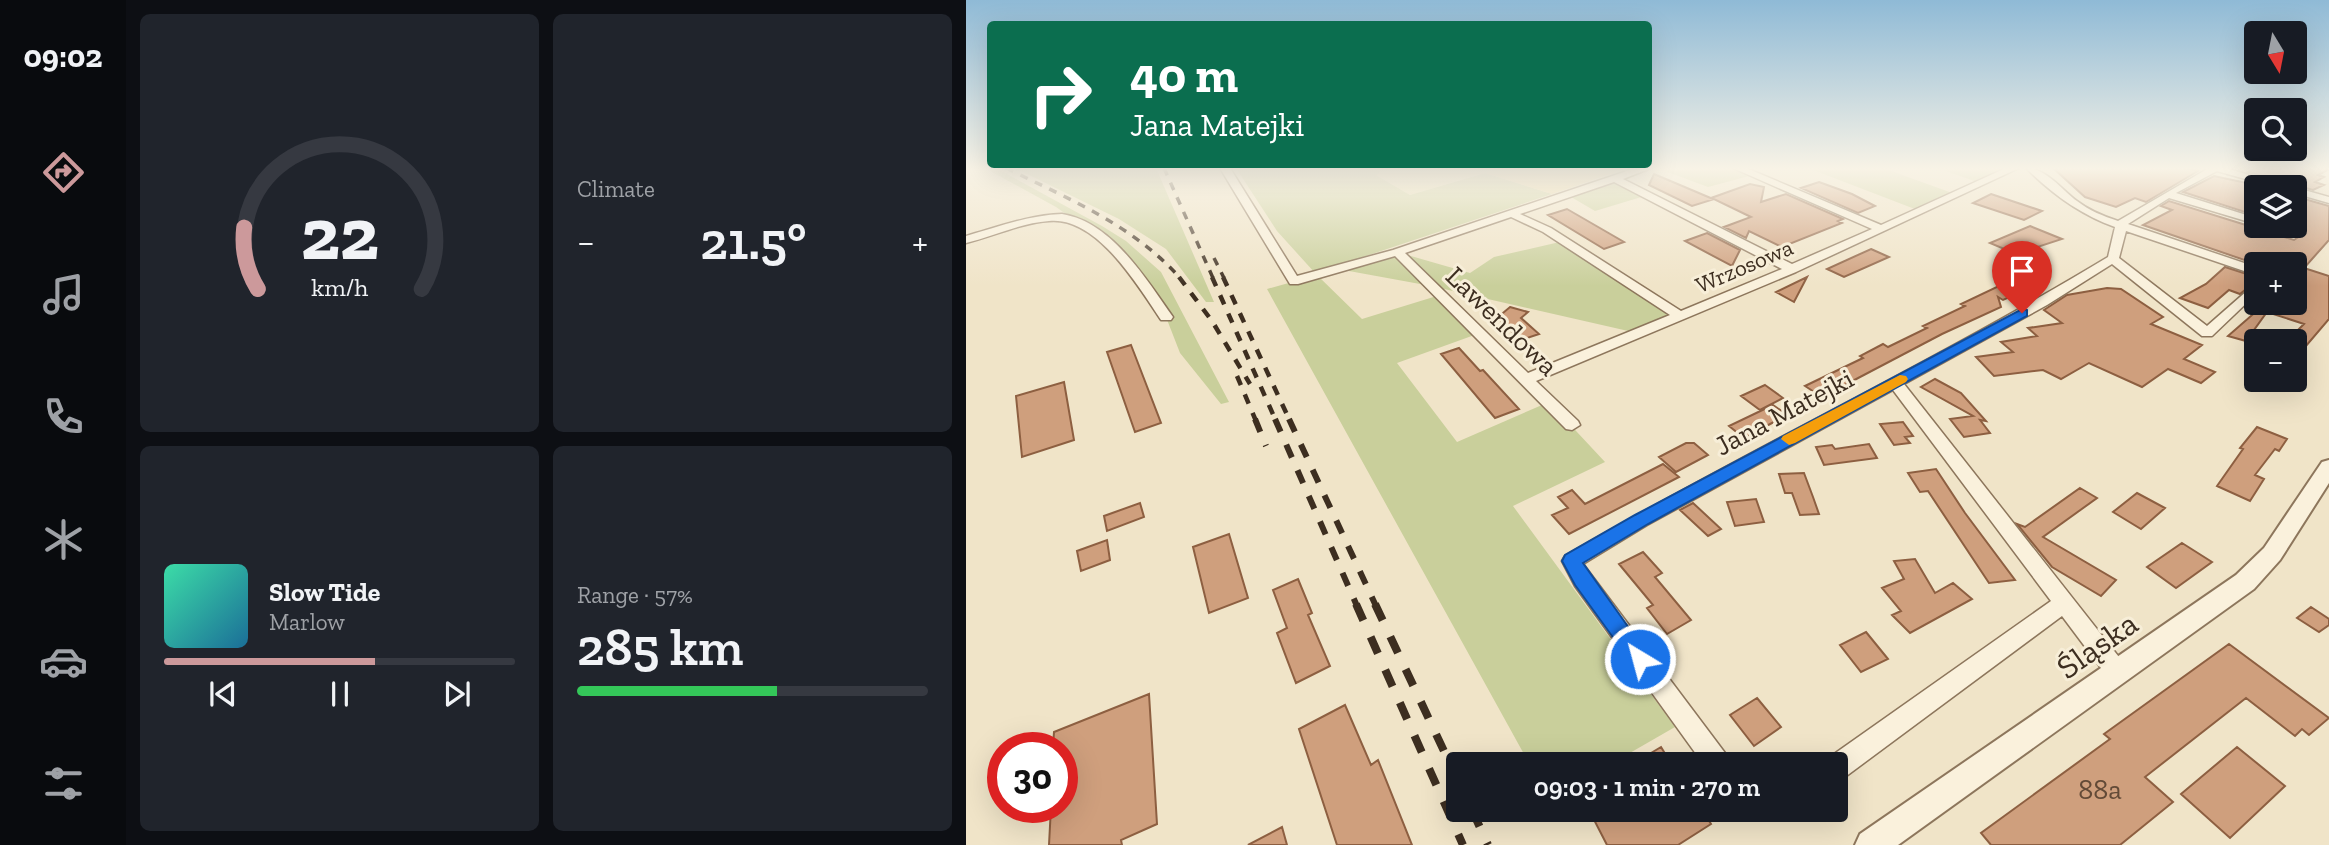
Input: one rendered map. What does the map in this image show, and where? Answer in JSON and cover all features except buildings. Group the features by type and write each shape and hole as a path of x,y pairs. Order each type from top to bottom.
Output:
{"street":[{"path":"1249,207 1294,281 1397,252 1527,207"},
{"path":"1672,207 1792,269"},
{"path":"1831,207 1882,229"},
{"name":"Wrzosowa","path":"1527,379 1792,269 1929,207"},
{"path":"2080,207 2244,267"},
{"path":"2121,224 2147,207"},
{"path":"2212,207 2244,217"},
{"path":"1510,213 1546,230 1679,316"},
{"path":"966,240 1041,219 1074,219 1121,253 1166,317"},
{"path":"2121,224 2119,243 2113,259 2207,333 2244,299"},
{"name":"Lawendowa","path":"1397,252 1572,425"},
{"name":"Jana Matejki","path":"1709,752 1582,580 1572,561 1641,520 2043,302 2113,259"},
{"path":"1895,382 2118,673"},
{"name":"Śląska","path":"1871,845 2245,582 2272,554 2329,467"},
{"name":"Śląska","path":"1848,759 2064,603"}],"green space":[{"path":"1057,207 1068,207 1102,226 1126,241 1161,272 1229,402 1221,404 1180,353 1166,317 1121,253"},
{"path":"1095,207 1173,207 1214,302 1206,302 1166,249"},
{"path":"1262,207 1512,207 1315,273 1277,231"},
{"path":"1589,207 1607,207 1595,211"},
{"path":"1564,241 1680,316 1637,333 1431,286 1338,269 1397,252 1470,273 1494,257"},
{"path":"1317,275 1362,319 1440,295 1480,333 1397,363 1457,442 1549,402 1605,462 1513,506 1675,727 1632,752 1523,752 1267,289"}],"railway":[{"path":"1086,207 1142,243 1180,278"},
{"path":"1182,207 1213,278"},
{"path":"1214,258 1224,278"},
{"path":"1179,277 1212,321 1250,384"},
{"path":"1212,277 1276,421"},
{"path":"1223,277 1290,421"},
{"path":"1237,376 1256,421"},
{"path":"1255,419 1266,446"},
{"path":"1275,419 1357,606"},
{"path":"1289,419 1376,606"},
{"path":"1356,604 1463,845"},
{"path":"1375,604 1446,755"},
{"path":"1477,822 1488,845"}],"slow traffic":[{"path":"1789,439 1900,379"}],"route":[{"path":"1640,659 1582,580 1572,561 1641,520 2022,313"}]}
